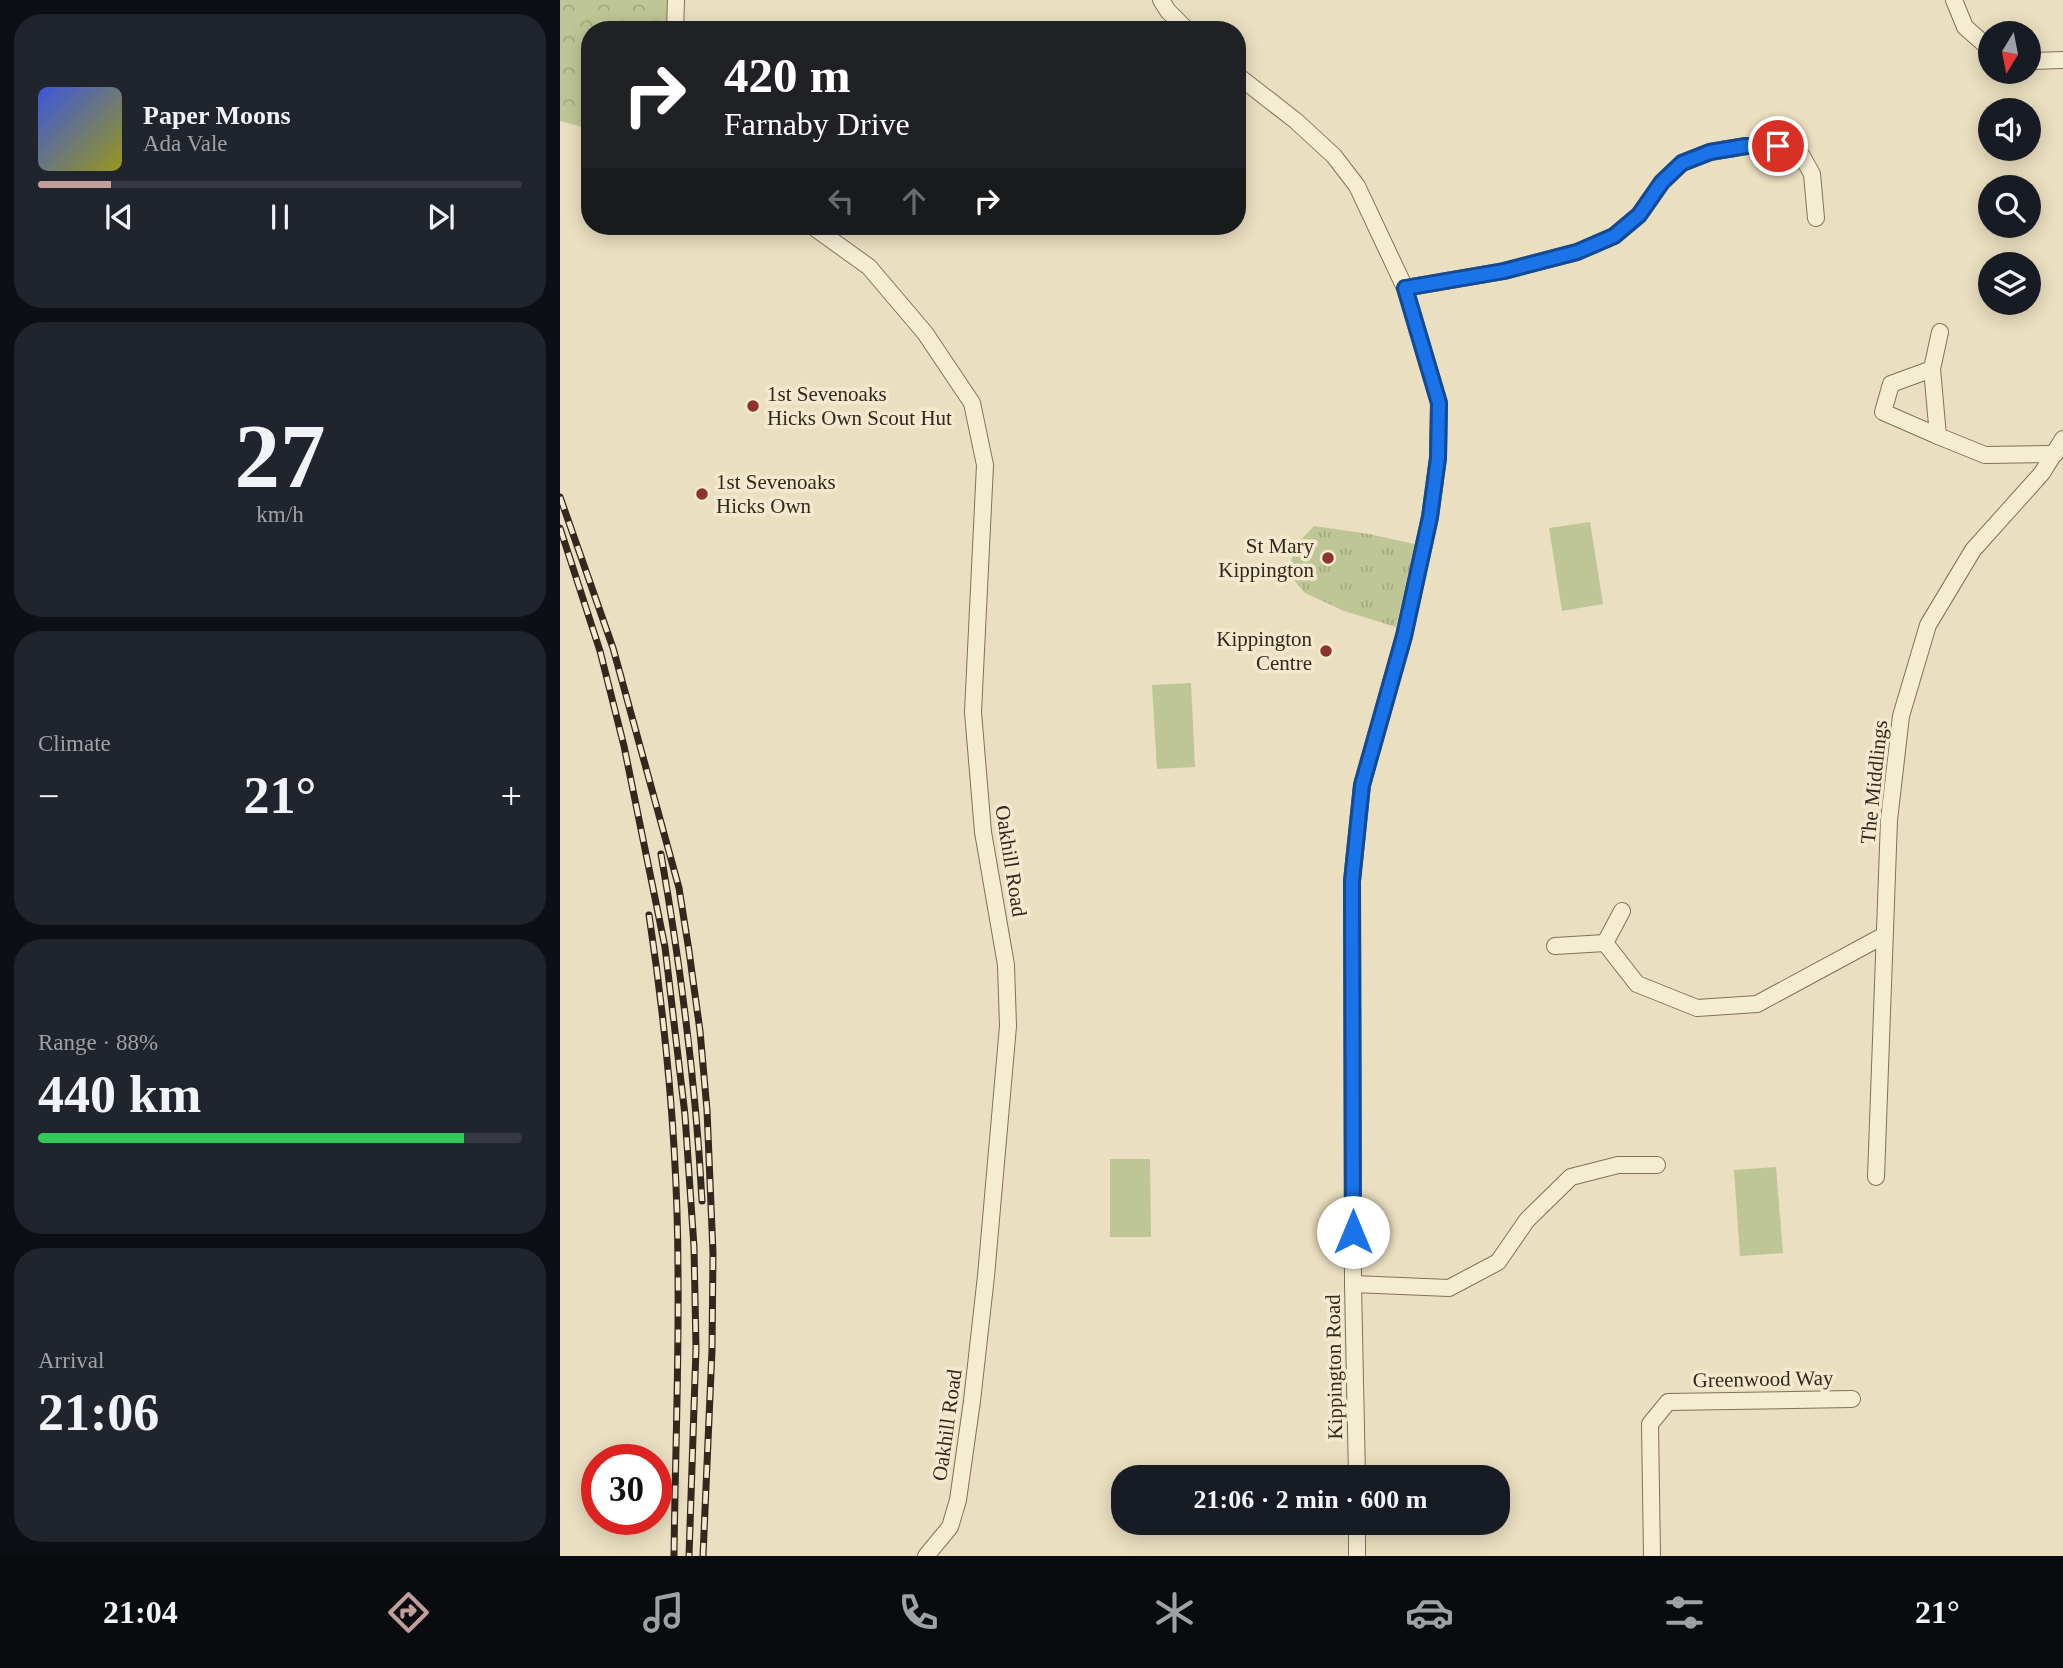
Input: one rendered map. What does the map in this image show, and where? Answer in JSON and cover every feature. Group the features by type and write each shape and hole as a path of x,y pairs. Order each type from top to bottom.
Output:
{"street":[{"path":"675,21 676,0"},
{"path":"1161,0 1178,21"},
{"path":"1954,0 1965,27 1978,38"},
{"path":"2041,61 2063,60"},
{"name":"Kippington Road","path":"1246,82 1334,156 1357,187 1405,288 1439,403 1438,458 1430,517 1404,636 1362,785 1354,861 1353,1284 1357,1465"},
{"path":"1405,288 1504,271 1577,252 1614,236 1639,215 1662,182 1682,163 1710,152 1746,146 1778,146 1802,156 1812,174 1816,218"},
{"name":"Oakhill Road","path":"825,235 869,267 925,333 972,403 985,465 973,712 983,832 1006,965 1008,1026 985,1289 960,1488 950,1527 926,1556"},
{"path":"1938,436 1932,369 1940,332"},
{"path":"1932,369 1891,384 1883,412 1985,455 2059,446"},
{"name":"The Middlings","path":"1876,1177 1889,820 1901,716 1928,625 1973,550 2042,473 2059,446"},
{"path":"1605,943 1622,911"},
{"path":"1605,943 1637,984 1697,1008 1757,1004 1883,936"},
{"path":"1555,946 1605,943"},
{"path":"1353,1284 1449,1288 1498,1262 1527,1220 1571,1177 1618,1165 1657,1165"},
{"name":"Greenwood Way","path":"1652,1556 1650,1424 1668,1402 1852,1399"},
{"path":"1357,1535 1357,1556"}],"green space":[{"path":"560,0 675,0 674,21 581,21 581,127 560,121"},
{"path":"1590,522 1603,604 1562,611 1549,528"},
{"path":"1314,526 1415,544 1396,627 1344,611 1305,593 1290,575 1296,547"},
{"path":"1191,683 1195,767 1157,769 1152,685"},
{"path":"1110,1159 1150,1159 1151,1237 1110,1237"},
{"path":"1776,1167 1783,1253 1740,1256 1734,1170"}],"railway":[{"path":"560,497 613,648 679,888 700,1031 707,1110 713,1253 712,1350 703,1556"},
{"path":"560,528 600,651 624,746 665,947 685,1115 694,1247 696,1348 689,1556"},
{"path":"661,854 687,1027 702,1201"},
{"path":"649,915 666,1050 676,1185 678,1310 674,1556"}],"place":[{"name":"1st Sevenoaks Hicks Own Scout Hut","path":"753,406"},
{"name":"1st Sevenoaks Hicks Own","path":"702,494"},
{"name":"St Mary Kippington","path":"1328,558"},
{"name":"Kippington Centre","path":"1326,651"}],"route":[{"path":"1353,1232 1352,881 1362,785 1404,636 1430,517 1438,458 1439,403 1405,288 1504,271 1577,252 1614,236 1639,215 1662,182 1682,163 1710,152 1746,146 1778,146"}]}
